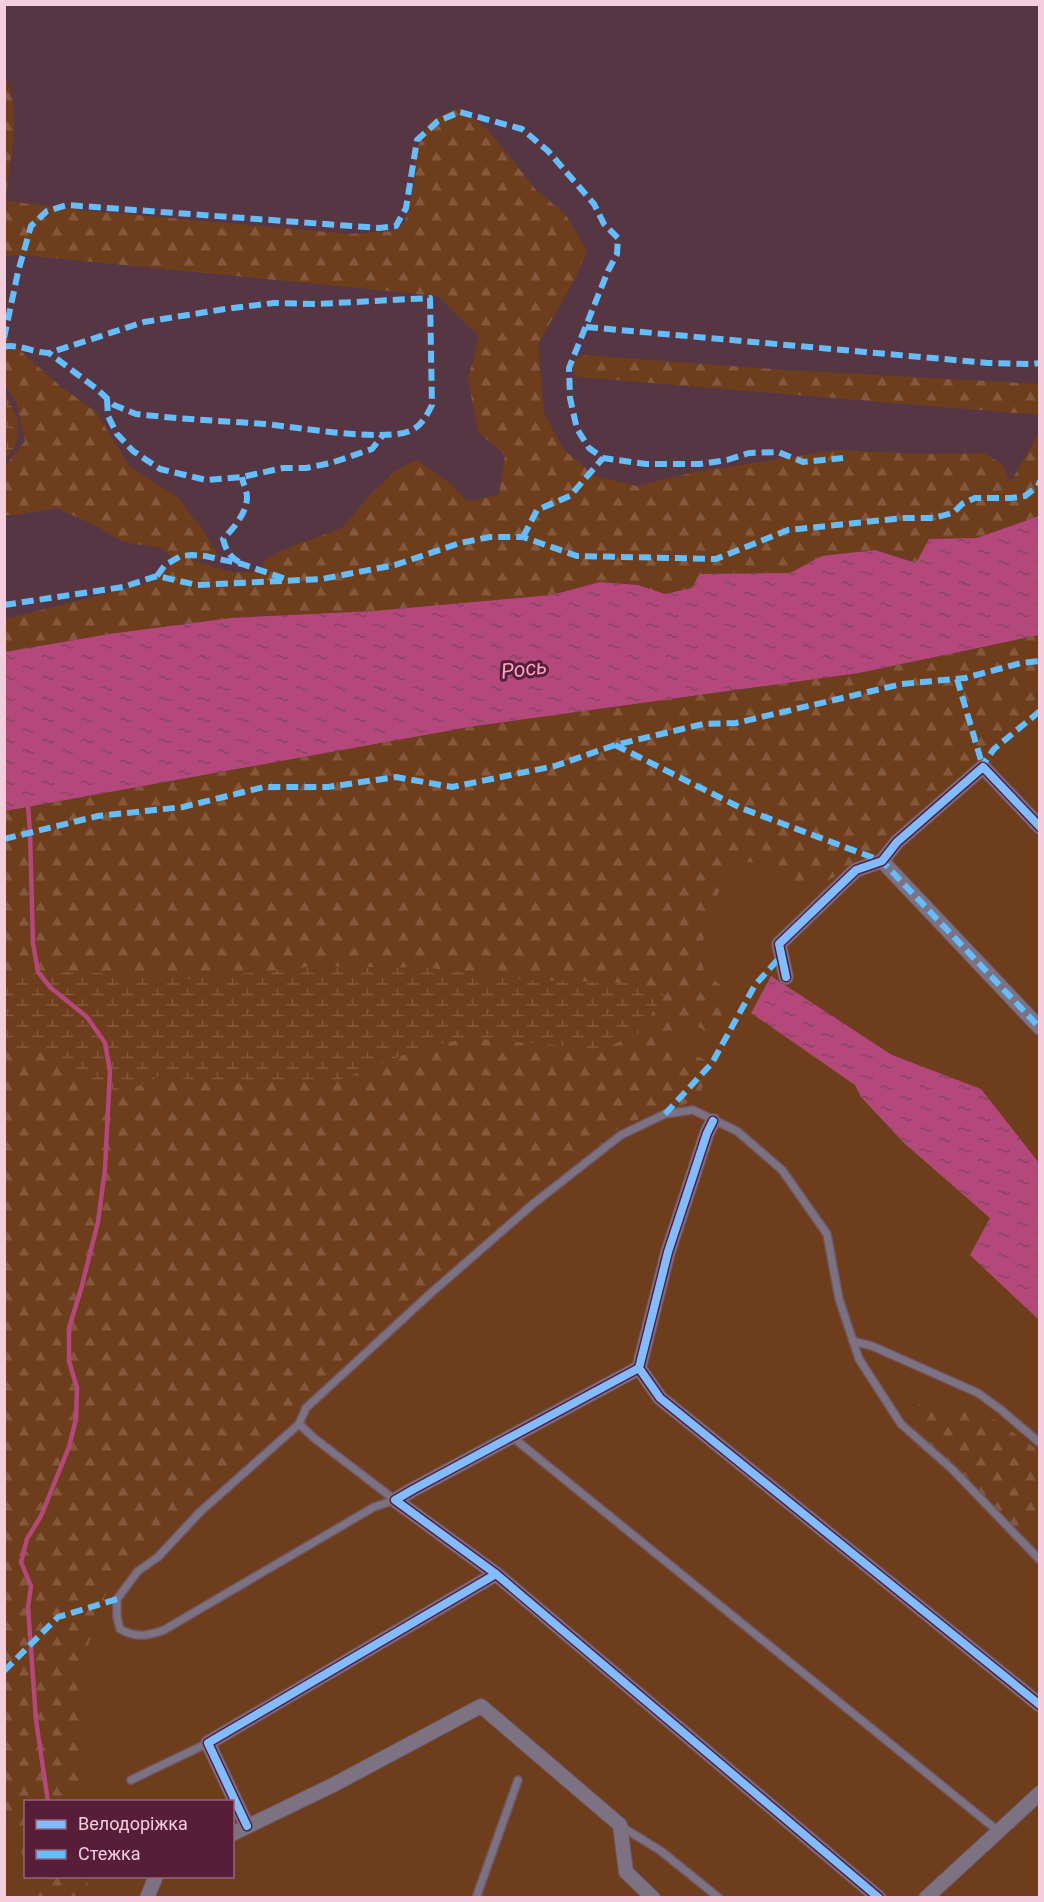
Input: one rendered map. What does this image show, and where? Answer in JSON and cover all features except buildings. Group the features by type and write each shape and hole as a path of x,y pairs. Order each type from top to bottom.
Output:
{"street":[{"path":"786,977 779,944 856,870 882,861 897,842 983,767 1040,827"},
{"path":"882,861 1040,1028"},
{"path":"713,1121 668,1252 639,1368 395,1500 496,1575 879,1898"},
{"path":"639,1368 660,1398 1040,1705"},
{"path":"247,1826 208,1743 496,1575"},
{"path":"234,1833 335,1784 481,1706 620,1825 626,1872 653,1898"},
{"path":"926,1898 1040,1793"},
{"path":"147,1898 155,1878"}],"lane":[{"path":"395,1500 374,1508 164,1630 148,1636 130,1635 120,1629 117,1599 138,1571 158,1557 200,1512 299,1424 306,1408 431,1293 533,1204 621,1136 665,1114 693,1110 737,1131 782,1170 827,1233 839,1299 859,1359 901,1424 952,1469 1040,1560"},
{"path":"853,1341 872,1346 978,1393 1040,1443"},
{"path":"299,1424 395,1500"},
{"path":"512,1437 998,1831"},
{"path":"131,1780 208,1743"},
{"path":"476,1898 518,1780"},
{"path":"620,1825 661,1851 719,1898"}],"green space":[{"path":"5,77 11,92 14,122 6,201 349,234 394,231 405,221 414,183 415,152 431,120 460,108 488,130 536,190 565,214 587,251 576,277 538,344 544,413 563,449 595,476 637,486 695,472 836,450 922,454 984,453 1003,465 1010,483 1039,433 1039,516 977,538 929,539 917,563 875,550 822,556 790,573 700,574 692,588 665,594 638,585 600,582 552,595 374,611 231,618 109,634 5,652 5,619 152,582 176,561 162,548 123,542 92,524 57,508 5,515 5,466 25,441 16,400 5,386 4,329 6,338 60,386 96,412 129,466 178,498 219,557 194,561 231,572 263,572 263,562 282,550 342,528 369,496 395,471 416,460 449,483 467,501 499,495 505,455 478,432 468,379 479,336 438,296 22,255 6,256 5,261"},
{"path":"584,355 784,370 1039,384 1039,415 579,377 573,371 574,361"},
{"path":"5,393 18,420 16,444 5,460"},
{"path":"1039,635 1039,690 1030,711 873,858 800,894 767,864 729,860 700,950 704,971 726,990 730,1020 705,1031 685,1018 672,1044 707,1061 700,1099 622,1125 109,1585 79,1671 86,1765 85,1800 24,1800 24,1859 10,1823 5,1817 5,811 475,726 859,673"},
{"path":"1039,690 1039,1897 90,1897 86,1878 234,1878 234,1800 85,1800 86,1765 79,1671 109,1585 622,1125 700,1099 672,1044 685,1018 726,990 704,971 700,950 729,859 767,864 800,894 992,746 1030,711"},
{"path":"317,966 430,968 530,980 629,983 664,993 641,1032 604,1049 468,1038 422,1048 332,1083 226,1083 160,1076 108,1100 43,1047 5,1050 5,980 50,970 193,979"},
{"path":"919,1404 980,1409 1039,1451 1039,1526 1018,1530 919,1432 909,1421"},
{"path":"4,1817 17,1837 24,1861 24,1878 31,1878 39,1897 5,1897"},
{"path":"31,1878 86,1878 90,1897 39,1897"}],"water":[{"name":"Рось","path":"1039,516 1039,635 859,673 475,726 5,811 5,652 109,634 231,618 374,611 552,595 600,582 638,585 665,594 692,588 700,574 790,573 822,556 875,550 916,563 929,539 977,538"},
{"path":"771,976 892,1055 981,1089 1039,1163 1039,1320 970,1255 990,1218 904,1143 861,1097 855,1085 751,1013"}],"waterway":[{"path":"28,806 33,943 38,972 51,988 87,1017 105,1043 110,1071 105,1169 98,1222 69,1328 69,1361 77,1388 76,1419 69,1447 41,1516 27,1539 21,1562 31,1586 28,1607 36,1720 48,1800"}],"marked path":[{"path":"4,338 18,272 31,226 47,211 67,205 379,228 396,226 406,208 417,140 438,121 460,112 522,129 548,151 594,204 604,224 618,238 617,254 569,368 570,398 577,429 589,448 603,458 646,464 700,464 727,460 749,453 778,452 803,462 843,458"},
{"path":"4,347 14,346 49,353 144,322 274,303 317,304 430,298 432,405 416,428 400,434 383,435 136,414 114,405 97,389 49,353"},
{"path":"586,327 988,363 1040,363"},
{"path":"107,399 108,416 117,434 133,451 160,469 206,480 242,477 283,468 306,468 331,463 372,449 383,435"},
{"path":"523,537 537,510 570,496 603,458"},
{"path":"239,562 228,552 223,539 235,526 245,509 247,495 242,477"},
{"path":"4,605 123,587 157,576 197,585 322,579 395,565 460,543 490,537 523,537 577,556 716,559 788,530 904,518 933,518 953,513 962,504 975,498 1025,496 1038,486 1040,481"},
{"path":"157,576 165,565 181,556 192,555 242,564 286,579"},
{"path":"4,839 98,816 183,807 264,787 328,787 396,777 452,787 555,766 615,745 703,724 736,723 902,684 965,678 1021,663 1040,661"},
{"path":"957,679 983,767 986,770"},
{"path":"980,769 994,749 1040,711"},
{"path":"615,745 741,808 882,861 1040,1028"},
{"path":"665,1114 712,1063 755,985 781,956"},
{"path":"4,1671 58,1617 117,1599"}],"cycle path":[{"path":"786,977 779,944 856,870 882,861 897,842 983,767 1040,827"},
{"path":"713,1121 668,1252 639,1368 660,1398 1040,1705"},
{"path":"639,1368 395,1500 496,1574 879,1898"},
{"path":"247,1826 208,1743 496,1574"}]}
